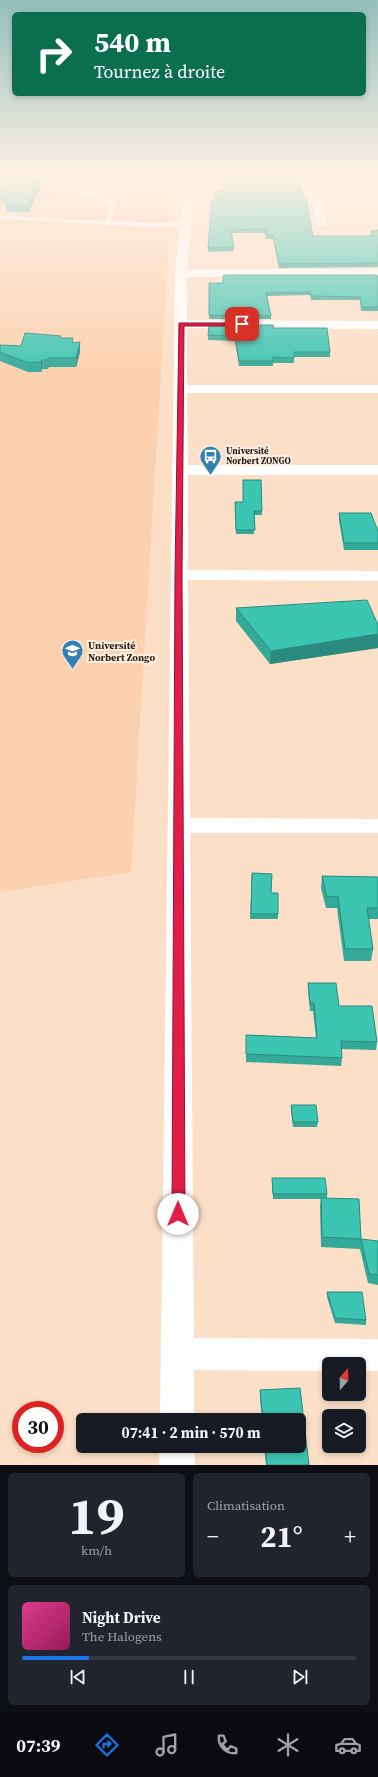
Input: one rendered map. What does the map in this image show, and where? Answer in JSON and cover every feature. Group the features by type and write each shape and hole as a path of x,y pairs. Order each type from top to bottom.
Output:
{"street":[{"path":"177,1413 179,575 181,470 181,273 184,242"},
{"path":"181,273 378,273"},
{"path":"181,324 378,325"},
{"path":"181,389 378,389"},
{"path":"181,470 378,470"},
{"path":"179,575 378,576"},
{"path":"179,825 378,826"},
{"path":"178,1354 378,1355"},
{"path":"177,1453 177,1465"}],"shaded area":[{"name":"Université Norbert Zongo","path":"0,242 169,242 131,872 0,892"}],"building":[{"path":"208,242 233,242 234,247 208,248"},
{"path":"275,242 378,242 378,263 279,264"},
{"path":"377,275 378,307 362,307 360,297 311,296 310,292 266,293 271,316 209,315 209,283 223,283 223,276"},
{"path":"209,325 273,325 274,328 327,328 330,352 294,352 294,358 273,357 273,361 239,361 235,336 208,335"},
{"path":"25,333 61,336 60,338 73,338 72,343 80,342 76,358 48,358 48,360 42,360 41,362 28,363 0,352 0,345 21,346"},
{"path":"243,480 261,480 262,511 254,511 255,530 236,530 235,502 243,502"},
{"path":"339,513 371,513 378,531 378,543 344,543"},
{"path":"367,600 378,625 378,634 271,651 236,608"},
{"path":"252,873 272,874 271,893 278,893 278,914 251,914"},
{"path":"322,876 378,877 378,908 367,908 373,949 345,949 338,896 327,897"},
{"path":"308,983 336,983 339,1006 372,1006 377,1042 341,1041 342,1058 246,1054 246,1035 317,1038 314,1003 310,1003"},
{"path":"291,1105 316,1105 318,1122 293,1122"},
{"path":"272,1178 325,1178 327,1194 273,1194"},
{"path":"321,1198 359,1199 361,1239 322,1237"},
{"path":"361,1239 378,1241 378,1275 369,1274"},
{"path":"327,1292 362,1292 366,1320 335,1318"},
{"path":"300,1388 303,1413 262,1413 260,1390"},
{"path":"306,1439 309,1465 267,1465 266,1453 306,1453"}],"place":[{"name":"Université Norbert ZONGO","path":"210,476"},
{"name":"Université Norbert Zongo","path":"72,670"}],"route":[{"path":"178,1214 181,324 242,324"}]}
